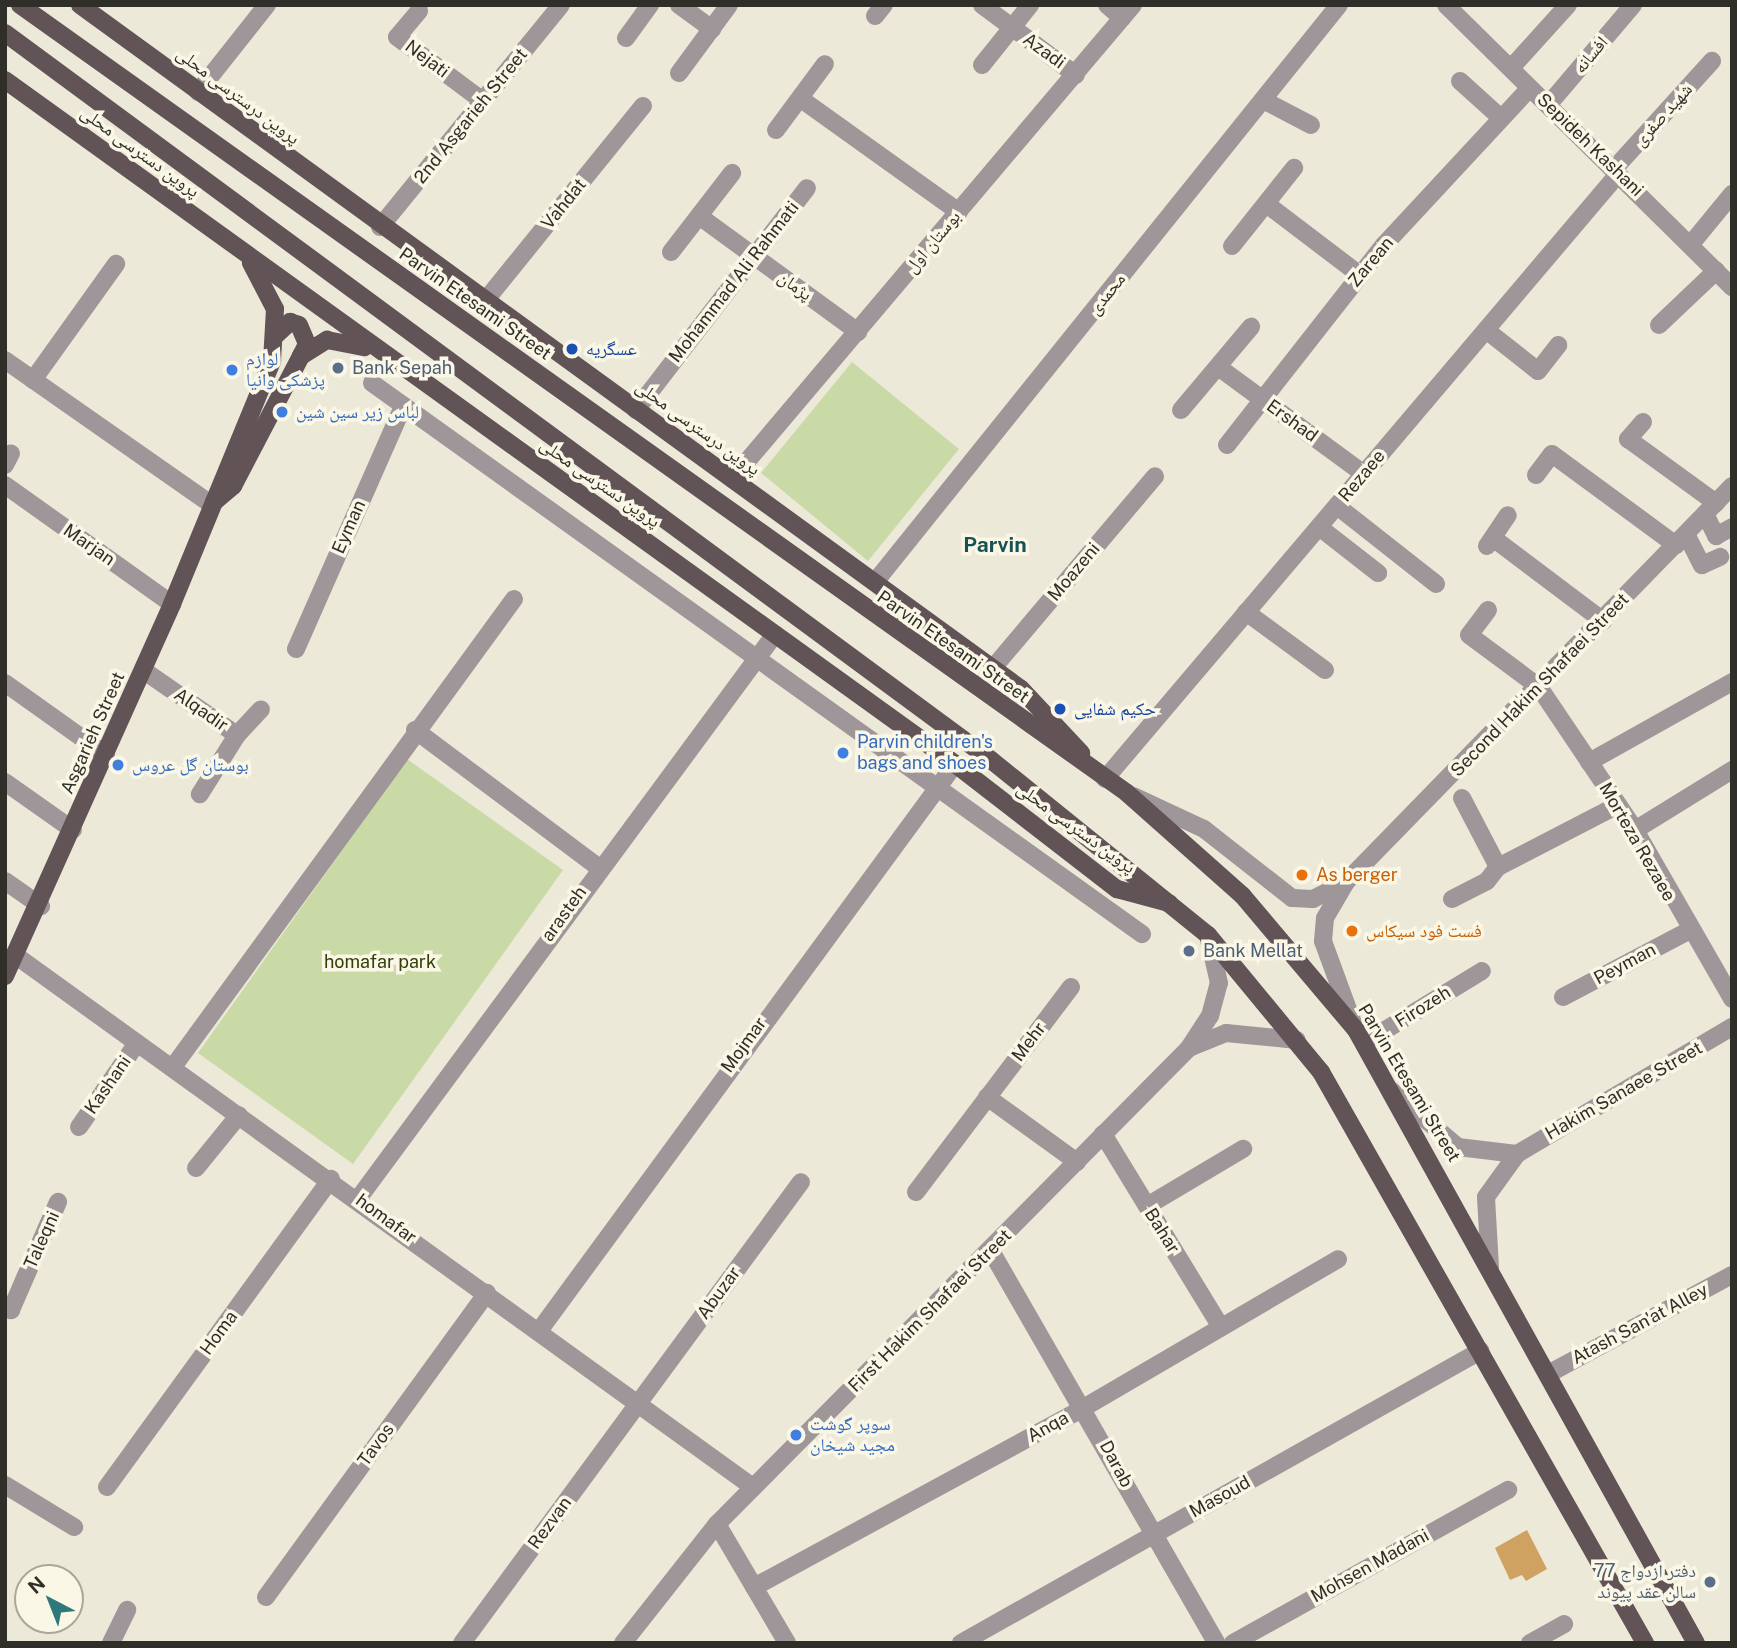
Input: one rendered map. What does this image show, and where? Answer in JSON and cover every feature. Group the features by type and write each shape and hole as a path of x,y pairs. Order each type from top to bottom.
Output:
{"main road":[{"name":"Parvin Etesami Street","path":"20,5 1127,793 1283,937 1360,1037 1392,1091 1697,1641"},
{"path":"35,5 83,51"},
{"name":"پروین درسترسی محلی","path":"80,5 380,228 993,668 1105,779"},
{"path":"5,33 991,760 1176,905 1208,935 1297,1040 1383,1176 1645,1643"},
{"path":"5,47 74,84"},
{"name":"پروین دسترسی محلی","path":"5,80 954,764 1117,889 1176,905"},
{"name":"Asgarieh Street","path":"5,976 41,906 172,604 267,373 275,336 275,309 248,257"},
{"path":"275,336 290,322 299,325 307,344 301,356"},
{"path":"301,356 327,340 348,339 393,362"},
{"name":"Asgarieh Street","path":"211,504 233,486 301,356"}],"street":[{"path":"198,92 267,5"},
{"name":"2nd Asgarieh Street","path":"380,228 561,5"},
{"path":"626,38 650,5"},
{"path":"679,5 712,29"},
{"path":"679,73 729,5"},
{"name":"Azadi","path":"982,5 1076,75"},
{"name":"Azadi","path":"982,65 1030,5"},
{"path":"1107,5 1127,11"},
{"name":"محمدی","path":"875,582 1339,5"},
{"name":"Sepideh Kashani","path":"1446,5 1732,287"},
{"path":"1511,68 1569,5"},
{"name":"افسانه","path":"1549,104 1633,5"},
{"name":"Nejati","path":"419,11 397,37 483,101"},
{"name":"بوستان اول","path":"732,479 1076,75 1127,11"},
{"name":"شهید صفری","path":"1616,171 1712,61"},
{"path":"776,130 825,64"},
{"path":"1460,81 1502,118"},
{"name":"Zarean","path":"1227,445 1266,402 1264,391 1360,275 1530,88"},
{"path":"801,99 959,212"},
{"path":"1263,100 1311,125"},
{"name":"Vahdat","path":"485,301 643,106"},
{"path":"1232,246 1269,206 1294,168"},
{"name":"Rezaee","path":"1105,779 1486,330 1616,171"},
{"path":"670,252 732,173"},
{"name":"Mohammad Ali Rahmati","path":"636,410 807,188"},
{"path":"1691,244 1732,194"},
{"path":"1269,206 1360,275"},
{"name":"پژمان","path":"699,216 858,331"},
{"path":"33,380 116,264"},
{"path":"1659,325 1716,271"},
{"path":"1181,410 1220,369 1251,327"},
{"path":"1486,330 1538,371 1558,345"},
{"path":"5,360 211,504"},
{"name":"Ershad","path":"1220,369 1364,474"},
{"path":"372,383 1142,934"},
{"name":"Eyman","path":"296,649 403,406"},
{"path":"1643,422 1628,439 1710,508 1716,536 1732,527"},
{"path":"1536,475 1552,454 1681,539 1702,565 1720,556"},
{"name":"Moazeni","path":"993,668 1155,476"},
{"name":"Marjan","path":"5,485 172,604"},
{"name":"Second Hakim Shafaei Street","path":"1346,882 1539,687 1732,485"},
{"path":"1337,506 1436,584"},
{"path":"1508,515 1490,542 1603,621"},
{"path":"1319,527 1378,573"},
{"path":"173,1067 415,730 514,599"},
{"name":"Morteza Rezaee","path":"1488,610 1469,635 1539,687 1626,817 1688,931 1732,999"},
{"path":"1246,612 1325,670"},
{"name":"arasteh","path":"358,1199 753,656 775,634"},
{"name":"Alqadir","path":"143,670 237,735 201,794"},
{"path":"1589,762 1732,682"},
{"path":"5,683 106,755"},
{"path":"237,735 261,709"},
{"path":"415,730 598,867"},
{"name":"Mojmar","path":"540,1331 742,1046 954,764"},
{"path":"1452,899 1487,881 1497,867 1626,817 1732,770"},
{"path":"5,782 73,830"},
{"path":"1127,793 1204,829 1292,898 1313,899 1346,882"},
{"path":"1462,798 1497,867"},
{"path":"5,881 41,906"},
{"path":"1346,882 1325,918 1323,941 1360,1037"},
{"name":"Peyman","path":"1563,997 1688,931"},
{"path":"1189,1048 1210,1016 1219,984 1208,935"},
{"name":"homafar","path":"15,955 331,1179 753,1487"},
{"name":"Firozeh","path":"1360,1037 1482,971"},
{"name":"Mehr","path":"916,1192 1071,987"},
{"name":"Hakim Sanaee Street","path":"1517,1154 1732,1027"},
{"path":"1189,1048 1226,1033 1297,1040"},
{"name":"Kashani","path":"79,1127 137,1044"},
{"name":"First Hakim Shafaei Street","path":"623,1643 717,1524 991,1251 1102,1134 1189,1048"},
{"path":"1392,1091 1458,1147 1517,1154 1486,1197 1490,1267"},
{"path":"987,1097 1077,1162"},
{"path":"196,1168 239,1115"},
{"name":"Bahar","path":"1102,1134 1222,1327"},
{"path":"1147,1206 1243,1149"},
{"name":"Homa","path":"107,1487 331,1179"},
{"name":"Abuzar","path":"638,1404 801,1182"},
{"name":"Taleqni","path":"7,1313 58,1202"},
{"name":"Darab","path":"991,1251 1085,1407 1153,1535 1216,1643"},
{"name":"Anqa","path":"754,1587 1085,1407 1338,1259"},
{"name":"Atash San'at Alley","path":"1548,1374 1732,1275"},
{"name":"Tavos","path":"266,1597 487,1293"},
{"name":"Masoud","path":"961,1643 1480,1351"},
{"name":"Rezvan","path":"462,1643 638,1404"},
{"path":"5,1485 74,1527"},
{"name":"Mohsen Madani","path":"1233,1643 1507,1490"},
{"path":"717,1524 787,1643"},
{"path":"111,1643 127,1610"},
{"path":"1530,1643 1564,1624"}],"green space":[{"path":"852,362 959,449 868,561 761,473"},
{"name":"homafar park","path":"407,759 563,870 353,1164 198,1053"}],"building":[{"path":"1527,1530 1547,1569 1526,1581 1522,1575 1510,1580 1495,1548"}],"place":[{"name":"عسگریه","path":"572,349"},
{"name":"Bank Sepah","path":"338,368"},
{"name":"لوازم پزشکی وانیا","path":"232,370"},
{"name":"لباس زیر سین شین","path":"282,412"},
{"name":"حکیم شفایی","path":"1060,709"},
{"name":"Parvin children's bags and shoes","path":"843,753"},
{"name":"بوستان گل عروس","path":"118,765"},
{"name":"As berger","path":"1302,875"},
{"name":"فست فود سیکاس","path":"1352,931"},
{"name":"Bank Mellat","path":"1189,951"},
{"name":"سوپر گوشت مجید شیخان","path":"796,1435"},
{"name":"دفتر ازدواج 77 سالن عقد پیوند","path":"1710,1582"}],"district":[{"name":"Parvin","path":"995,545"}]}
